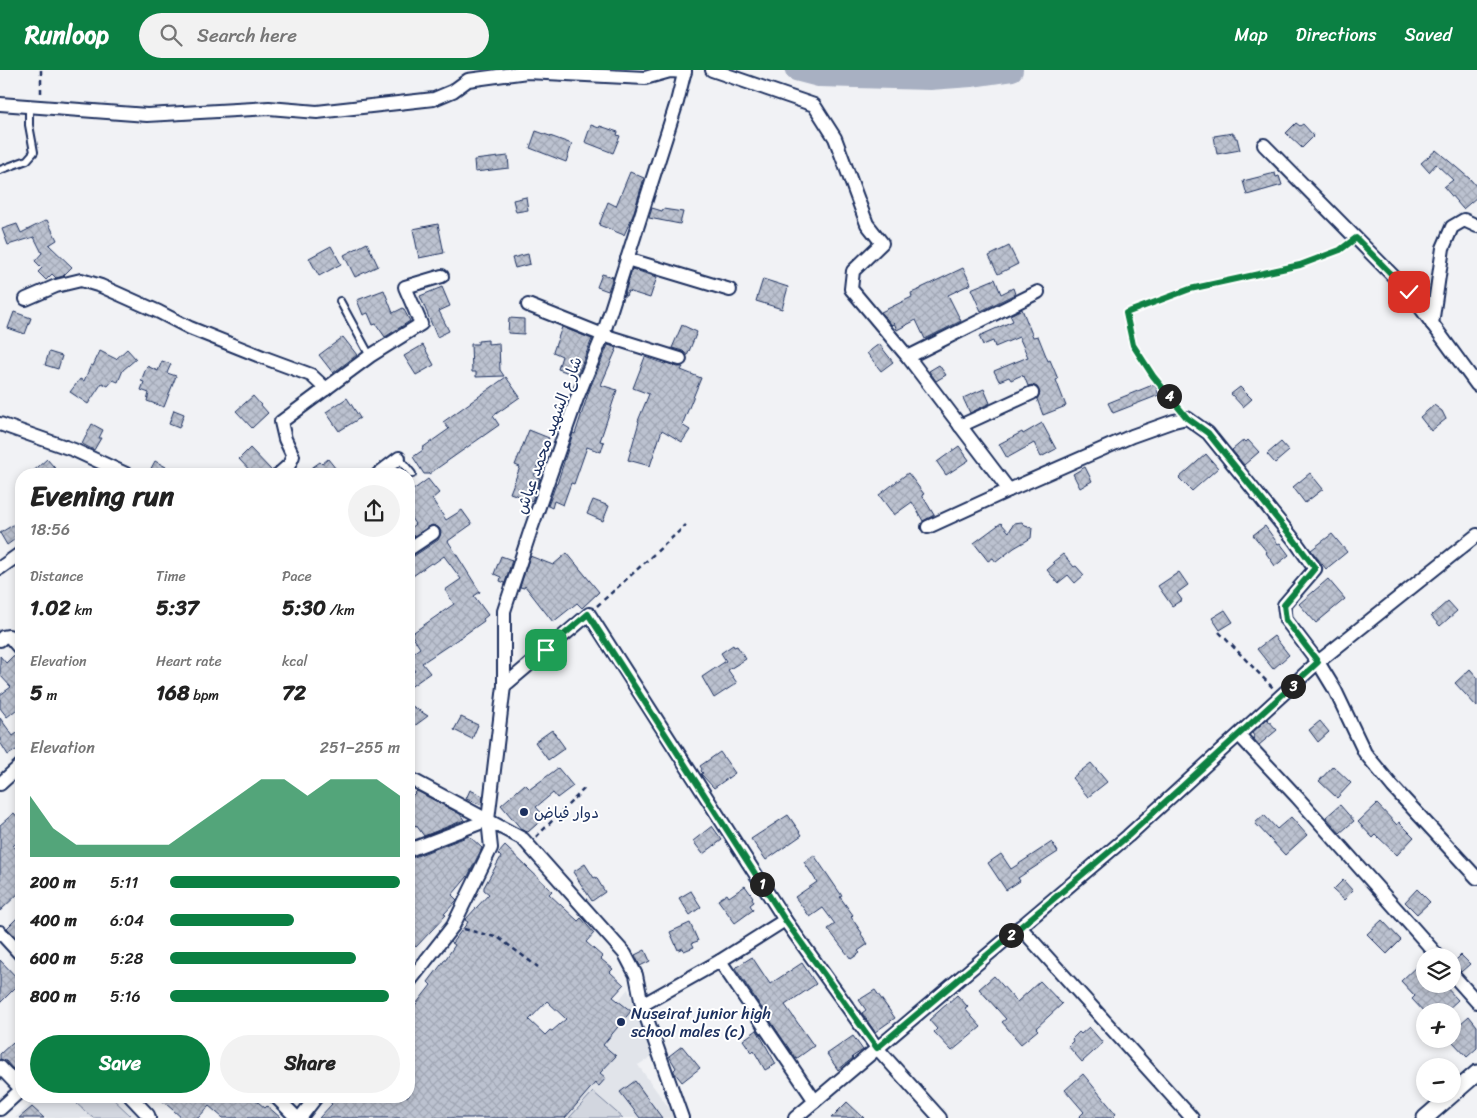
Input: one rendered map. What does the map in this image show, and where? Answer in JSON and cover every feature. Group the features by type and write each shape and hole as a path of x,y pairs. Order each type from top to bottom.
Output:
{"street":[{"path":"712,70 814,105 835,138 867,224 882,242 853,271 851,289 908,357 1009,490"},
{"path":"0,104 146,115 269,108 317,112 434,99 454,91 468,80 527,72 645,78 670,71 685,71"},
{"name":"شارع الشهيد محمد عياش","path":"415,974 453,926 491,848 488,820 504,686 504,611 574,407 602,335 677,102 685,71"},
{"path":"1264,145 1409,292 1477,385"},
{"path":"1432,324 1444,248 1452,227 1464,220 1477,226"},
{"path":"627,259 730,290"},
{"path":"285,468 293,456 285,439 281,422 370,356 422,324 405,287 442,276"},
{"path":"26,300 56,286 81,280 159,312 190,328 311,375 326,389"},
{"path":"908,357 1038,292"},
{"path":"528,305 602,335 680,359"},
{"path":"960,426 1032,393"},
{"path":"928,527 1132,436 1187,418 1208,433 1315,568 1284,605 1286,620 1318,662 1335,690 1365,753 1393,787 1477,878"},
{"path":"0,424 74,450 113,468"},
{"path":"386,468 399,458"},
{"path":"415,545 433,533"},
{"path":"795,1118 1128,836 1318,662 1477,534"},
{"path":"0,568 15,557"},
{"path":"504,686 588,614 785,920 877,1048 940,1118"},
{"path":"0,640 3,636 9,636 15,643"},
{"path":"1239,735 1297,797 1431,948"},
{"path":"0,784 15,770"},
{"path":"415,781 523,839 625,954 636,975 642,1005 682,1118"},
{"path":"415,848 488,820"},
{"path":"642,1005 720,961 785,920"},
{"path":"1020,927 1192,1118"},
{"path":"0,932 15,948"},
{"path":"720,961 815,1101"},
{"path":"1461,984 1477,1002"},
{"path":"0,1067 15,1083"},
{"path":"1425,1118 1477,1073"},
{"path":"0,1109 15,1095"},
{"path":"137,1103 149,1118"},
{"path":"282,1103 298,1118 311,1103"}],"lane":[{"path":"0,170 27,160 34,152 29,125 35,107"},
{"path":"340,301 370,356"},
{"path":"399,458 407,468"}],"path":[{"path":"35,107 41,70"},
{"path":"1187,418 1153,376 1133,345 1126,313 1190,289 1300,265 1340,250 1356,238"},
{"path":"588,614 686,525"},
{"path":"1219,632 1281,696"},
{"path":"529,846 543,829 585,788"},
{"path":"453,926 500,938 538,966"}],"shaded area":[{"name":"Nuseirat junior high school males (c)","path":"628,989 654,1055 638,1065 676,1118 520,1118"},
{"path":"593,1092 623,1118 569,1118"},
{"path":"31,1103 125,1103 142,1118 15,1118"},
{"path":"117,1103 131,1116 129,1118 93,1118 77,1104"}],"building":[{"path":"1296,123 1300,126 1303,124 1314,136 1302,148 1286,133"},
{"path":"591,125 618,132 617,135 620,136 613,153 585,142"},
{"path":"536,131 572,144 566,162 530,148"},
{"path":"1233,133 1235,138 1237,138 1240,150 1217,154 1214,136"},
{"path":"1436,150 1477,187 1477,197 1463,209 1444,187 1453,180 1436,164 1429,172 1421,163"},
{"path":"508,156 509,168 475,172 474,160"},
{"path":"630,172 644,178 633,215 624,235 599,225 608,202 616,206"},
{"path":"1275,173 1276,177 1279,176 1282,185 1247,195 1243,181"},
{"path":"526,197 528,210 516,212 513,200"},
{"path":"652,208 662,211 663,209 683,212 680,224 649,218"},
{"path":"47,220 57,240 49,245 72,267 63,276 56,278 52,274 46,280 38,272 42,268 35,261 42,253 34,237 8,245 2,229 17,224 21,233"},
{"path":"438,224 444,253 419,258 413,229"},
{"path":"367,243 378,266 355,277 344,255"},
{"path":"331,246 341,264 319,276 309,258"},
{"path":"1009,246 1018,264 998,274 989,256"},
{"path":"528,254 530,264 515,268 512,258"},
{"path":"963,268 971,284 948,295 961,321 925,339 916,320 897,330 894,323 892,325 881,312 912,297 911,293"},
{"path":"632,269 657,277 650,298 628,291 626,296 624,296"},
{"path":"602,274 613,277 608,291 597,287"},
{"path":"763,279 788,287 782,309 756,301"},
{"path":"995,279 1001,294 1013,288 1015,294 981,311 971,289"},
{"path":"442,287 450,306 439,311 449,331 437,337 420,296"},
{"path":"384,290 393,313 403,308 410,321 385,337 376,324 373,325 368,313 363,315 357,300"},
{"path":"1022,309 1033,337 1038,336 1048,361 1050,360 1066,406 1043,415 1037,399 1040,393 1037,387 1028,386 1022,375 1011,380 1009,377 999,381 994,371 1028,357 1019,337 995,347 993,341 983,345 979,336 1013,321 1010,315"},
{"path":"14,312 31,318 25,334 8,328"},
{"path":"509,318 524,319 524,334 508,333"},
{"path":"682,325 697,332 687,356 683,351 672,348"},
{"path":"562,327 592,339 577,376 558,369 562,356 553,352"},
{"path":"343,337 357,355 333,373 319,355"},
{"path":"488,340 488,344 499,343 500,370 504,376 476,377 476,372 472,372 471,344 478,344 478,341"},
{"path":"879,344 893,362 881,371 867,353"},
{"path":"423,345 434,365 416,375 404,356"},
{"path":"608,345 617,348 601,385 617,390 600,441 604,442 601,452 587,447 574,484 571,483 563,505 554,501 552,508 548,506 573,433 575,434 590,388"},
{"path":"127,349 136,359 123,370 118,382 113,380 108,386 102,383 88,404 70,392 80,379 84,381 100,351 116,359"},
{"path":"49,352 62,356 58,369 45,365"},
{"path":"645,357 665,364 683,367 681,370 701,378 682,425 690,430 682,442 662,430 650,466 628,460 638,421 649,394 633,388"},
{"path":"162,361 171,364 167,373 176,376 164,407 147,401 149,393 141,390 144,382 141,381 147,366 158,371"},
{"path":"939,365 946,375 936,381 929,371"},
{"path":"506,377 520,397 493,416 499,425 429,474 424,474 413,457 423,450 422,448 449,429 443,422"},
{"path":"1155,384 1159,395 1113,413 1108,403"},
{"path":"1240,387 1252,399 1243,407 1231,394"},
{"path":"984,389 990,403 970,413 963,398"},
{"path":"253,396 268,413 252,428 236,411"},
{"path":"347,398 360,418 339,431 326,412"},
{"path":"1434,405 1442,411 1446,419 1431,431 1420,417"},
{"path":"174,410 184,414 179,428 169,424"},
{"path":"1042,423 1056,449 1041,457 1034,443 1007,458 999,444 1022,432 1023,434"},
{"path":"92,424 103,430 94,450 82,444"},
{"path":"529,430 549,438 534,476 540,478 532,501 510,493 520,467 515,465"},
{"path":"1244,440 1246,442 1248,440 1259,452 1244,465 1232,450"},
{"path":"1281,442 1289,451 1275,463 1267,454"},
{"path":"959,446 969,460 946,475 937,462"},
{"path":"250,448 269,468 247,468 239,459"},
{"path":"1206,454 1218,468 1192,491 1179,478"},
{"path":"47,459 55,468 37,468"},
{"path":"328,459 335,468 312,468 320,462 322,464"},
{"path":"155,461 166,467 165,468 151,468"},
{"path":"1085,467 1092,481 1080,488 1073,474"},
{"path":"908,473 924,494 922,495 934,515 923,521 912,502 894,515 879,495"},
{"path":"1310,473 1323,489 1305,503 1293,487"},
{"path":"428,479 439,493 432,499 446,520 462,510 472,524 448,541 480,592 474,596 488,615 483,619 484,621 422,663 430,673 415,684 415,652 420,648 415,640 415,631 454,604 445,590 461,579 444,556 415,575 415,555 438,540 441,532 439,528 432,525 415,535 415,489"},
{"path":"593,500 609,506 603,521 587,514"},
{"path":"1022,522 1025,526 1032,528 1031,538 996,562 993,558 988,561 974,543 1001,523 1009,532 1014,523"},
{"path":"15,524 15,539 7,545 0,533"},
{"path":"1265,526 1289,555 1275,566 1267,552 1253,535"},
{"path":"1332,534 1347,552 1326,569 1311,550"},
{"path":"567,553 599,592 582,608 577,603 553,622 525,586 524,588 520,587 530,556 553,565"},
{"path":"1063,554 1084,575 1075,583 1068,575 1058,583 1047,570"},
{"path":"501,556 512,560 505,583 500,581 501,577 494,574"},
{"path":"1179,572 1188,585 1177,593 1182,600 1172,606 1158,586"},
{"path":"1328,579 1345,599 1316,623 1299,604"},
{"path":"1448,601 1457,611 1440,626 1431,616"},
{"path":"1225,610 1233,622 1220,630 1212,618"},
{"path":"1274,636 1289,655 1273,669 1257,649"},
{"path":"733,645 734,647 737,646 746,659 728,670 737,683 714,698 702,677 726,661 721,653"},
{"path":"0,656 6,663 13,656 15,658 15,711 7,717 0,708 0,695 11,687 0,675"},
{"path":"1470,669 1477,677 1477,707 1455,683"},
{"path":"415,708 428,716 415,726"},
{"path":"461,717 478,725 472,739 454,730"},
{"path":"0,718 13,736 15,734 15,751 8,755 0,742"},
{"path":"1267,719 1277,730 1259,745 1253,738 1252,733"},
{"path":"1320,721 1329,732 1318,742 1309,730"},
{"path":"552,730 565,748 548,760 535,742"},
{"path":"720,752 735,773 714,788 701,774 703,773 700,766"},
{"path":"1091,763 1107,782 1088,797 1072,778"},
{"path":"1333,766 1351,783 1337,798 1319,781"},
{"name":"دوار فياض","path":"558,768 573,786 557,798 553,793 536,807 545,817 528,832 522,830 501,805 525,784 530,789"},
{"path":"470,790 483,796 482,805 466,799"},
{"path":"417,791 460,814 464,820 424,836 415,826 415,793"},
{"path":"1377,804 1397,825 1399,822 1414,837 1397,855 1376,835 1373,838 1358,822"},
{"path":"1340,805 1354,821 1340,833 1326,817"},
{"path":"14,813 15,814 15,844 13,846 15,848 15,897 0,911 0,825"},
{"path":"788,815 802,835 766,860 751,839"},
{"path":"1264,815 1277,829 1291,817 1307,835 1285,855 1255,823"},
{"path":"712,826 722,840 703,854 693,841"},
{"path":"469,836 482,848 468,876 452,895 457,900 444,914 446,915 416,947 415,946 415,857"},
{"path":"1052,842 1058,852 1018,878 1020,881 1006,890 988,863 1001,854 1011,869"},
{"path":"505,846 552,891 549,894 578,921 581,918 594,933 586,942 603,957 601,959 613,969 610,972 624,985 613,997 631,1011 603,1045 616,1056 600,1073 606,1078 599,1086 595,1083 565,1118 319,1118 332,1104 331,1103 415,1103 415,1005 431,985 428,982 455,945 452,943 468,922 465,920 489,894 484,890 484,887 501,857 498,854","holes":["547,1001 566,1019 552,1031 550,1030 545,1035 529,1020"]},
{"path":"814,855 842,896 840,897 853,915 851,917 868,944 851,959 828,929 835,924 823,908 810,917 795,897 817,882 804,862"},
{"path":"585,864 605,892 592,901 573,872"},
{"path":"1343,880 1353,891 1344,900 1333,890"},
{"path":"745,886 753,897 754,902 750,905 753,910 735,923 718,900 727,894 729,897"},
{"path":"1417,889 1430,902 1417,914 1405,902"},
{"path":"691,891 701,907 690,915 679,898"},
{"path":"15,920 15,937 7,928"},
{"path":"1382,920 1401,940 1387,954 1367,934"},
{"path":"690,923 698,941 692,943 694,947 684,951 683,948 678,950 670,932"},
{"path":"645,950 650,961 640,966 635,955"},
{"path":"1461,955 1470,964 1461,972"},
{"path":"752,957 770,984 802,963 816,984 785,1005 814,1046 796,1059 735,968"},
{"path":"0,960 15,976 15,988 0,1003"},
{"path":"1416,967 1416,993 1451,993 1458,1000 1455,1003 1416,1003 1412,999 1415,996 1401,981"},
{"path":"994,976 1017,1002 1040,981 1062,1004 1036,1028 1038,1030 1021,1044 1002,1022 1006,1019 979,989"},
{"path":"875,990 895,1018 875,1032 862,1013 866,1010 859,1000"},
{"path":"957,995 968,1007 965,1009 981,1027 952,1051 934,1032 937,1029 929,1020"},
{"path":"1469,1016 1477,1026 1477,1048 1467,1057 1459,1048 1461,1048 1461,1023"},
{"path":"1089,1027 1103,1043 1082,1062 1068,1046 1079,1032 1081,1034"},
{"path":"757,1030 776,1064 765,1070 754,1051 752,1053 743,1040"},
{"path":"853,1036 863,1050 838,1070 827,1054"},
{"path":"13,1042 15,1044 15,1067 13,1069 6,1061 0,1059 0,1054"},
{"path":"682,1046 700,1068 682,1082 674,1072 676,1068 669,1056"},
{"path":"1083,1074 1116,1114 1112,1118 1078,1118 1084,1112 1065,1090"},
{"path":"635,1081 662,1118 640,1118 620,1092"},
{"path":"847,1102 864,1118 831,1118"},
{"path":"165,1103 259,1103 265,1108 267,1106 281,1118 223,1118 209,1106 198,1118 182,1118"},
{"path":"32,1107 44,1118 19,1118"}],"waterway":[{"path":"796,70 819,76 930,79 1012,70"}],"place":[{"name":"دوار فياض","path":"524,812"},
{"name":"Nuseirat junior high school males (c)","path":"621,1022"}],"route":[{"path":"546,650 588,614 785,920 877,1048 1128,836 1318,662 1286,620 1284,605 1315,568 1208,433 1187,418 1153,376 1133,345 1126,313 1190,289 1300,265 1340,250 1356,238 1409,292"}]}
